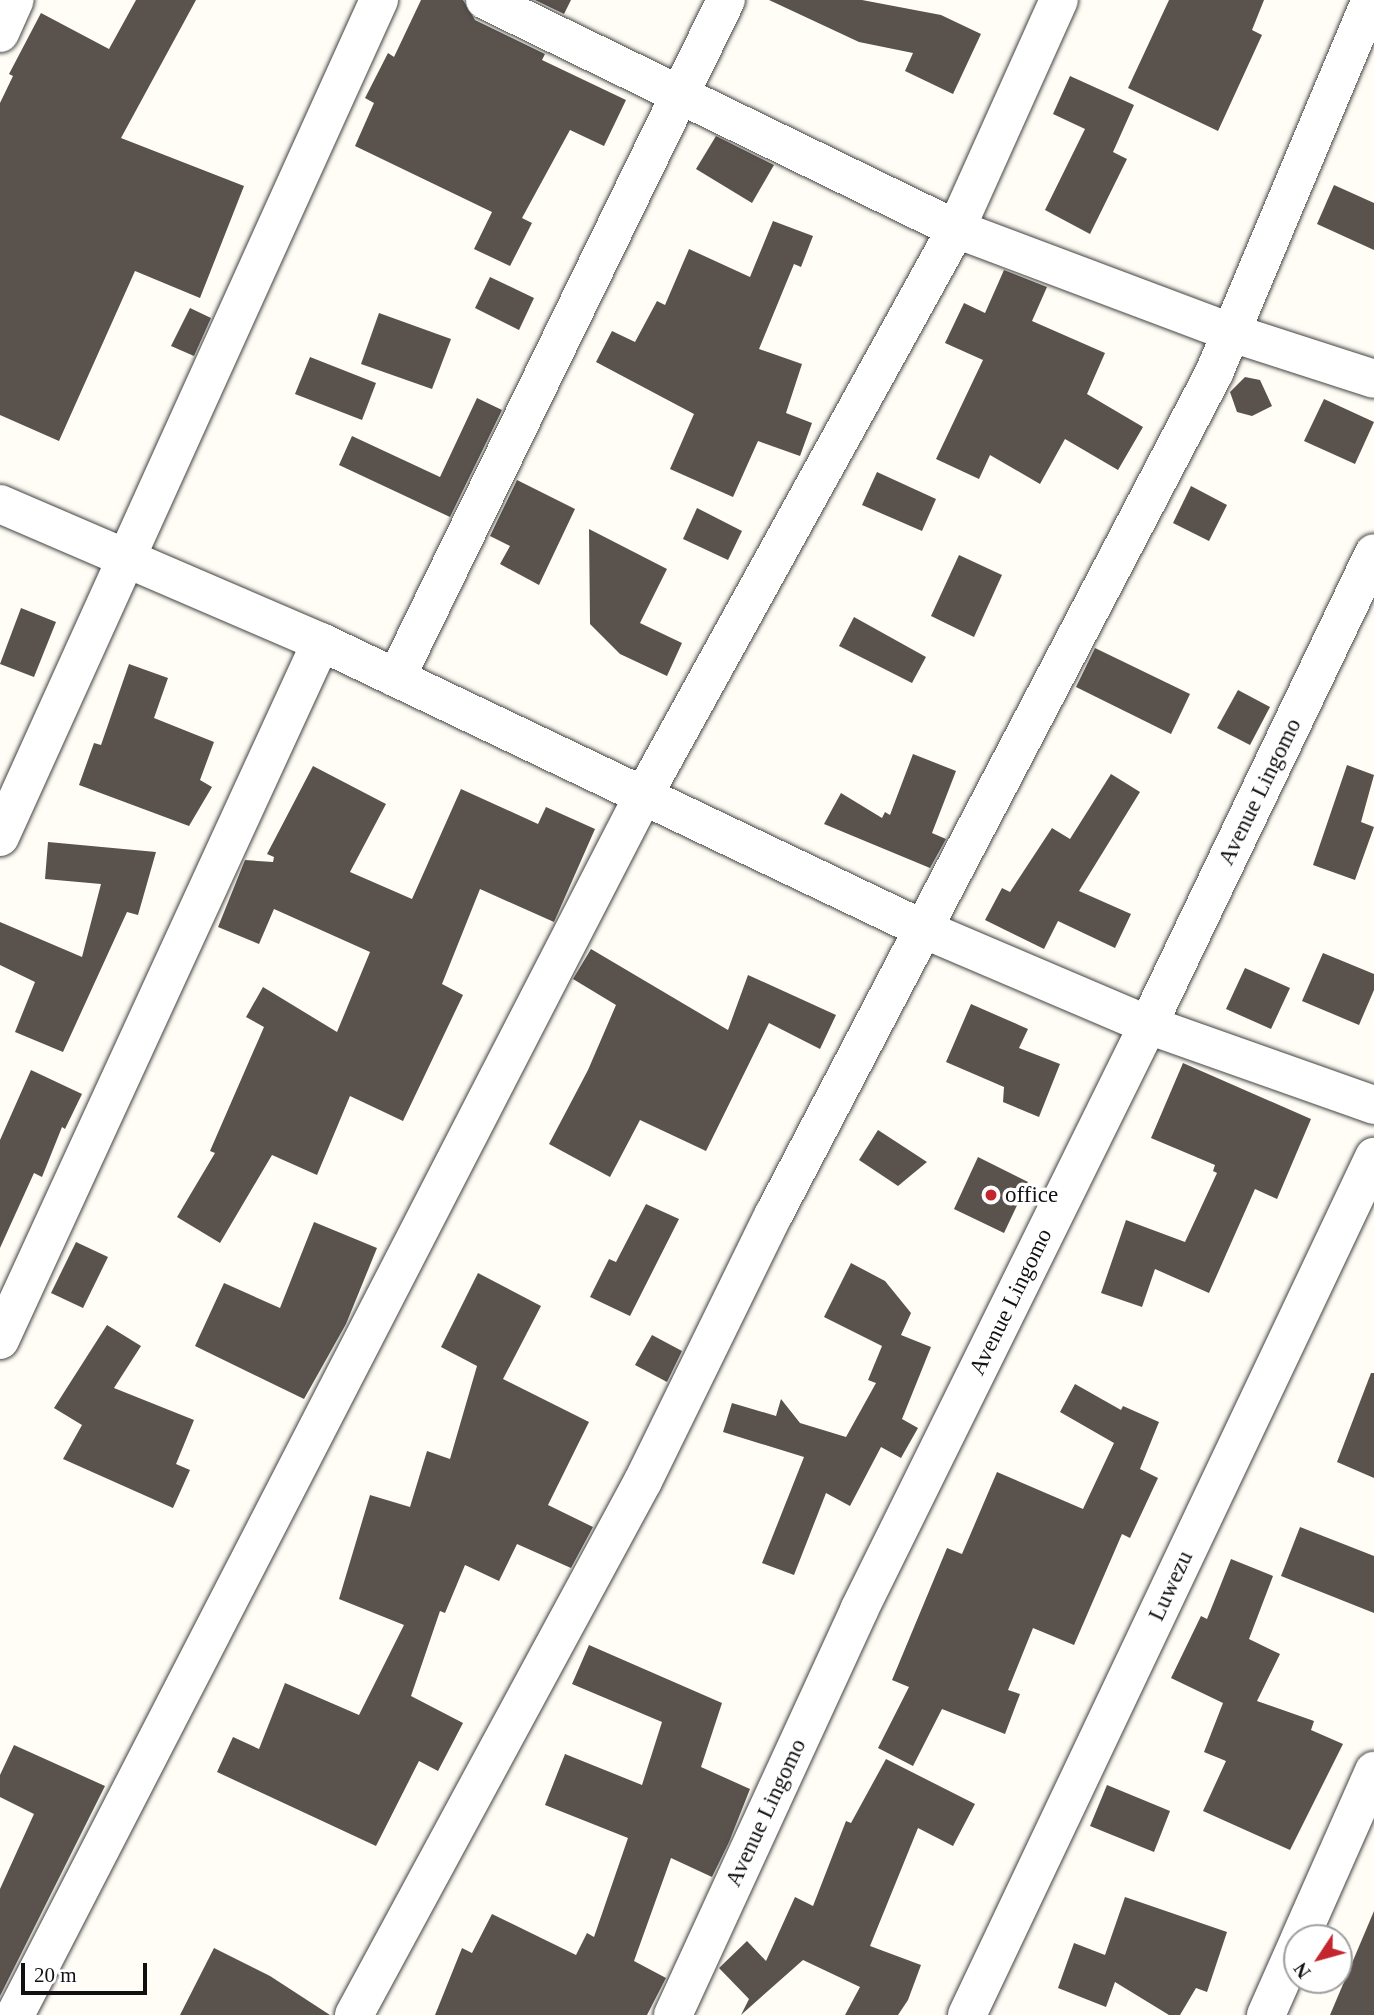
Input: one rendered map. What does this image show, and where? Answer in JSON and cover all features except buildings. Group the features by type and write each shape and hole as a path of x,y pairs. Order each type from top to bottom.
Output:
{"street":[{"path":"0,33 15,0"},
{"path":"0,837 379,0"},
{"path":"485,0 956,229 1232,333 1374,379"},
{"path":"396,678 726,0"},
{"path":"15,2015 642,798 956,229 1059,0"},
{"path":"354,2015 643,1481 774,1213 1232,333 1371,0"},
{"path":"0,504 321,642 642,798 923,929 1148,1025 1374,1105"},
{"name":"Avenue Lingomo","path":"673,2015 859,1610 1148,1025 1374,553"},
{"path":"0,1340 321,642"},
{"name":"Luwezu","path":"967,2015 1374,1157"},
{"path":"1306,1924 1374,1771"},
{"path":"1266,2015 1283,1977"}],"place":[{"name":"office","path":"991,1195"}]}
